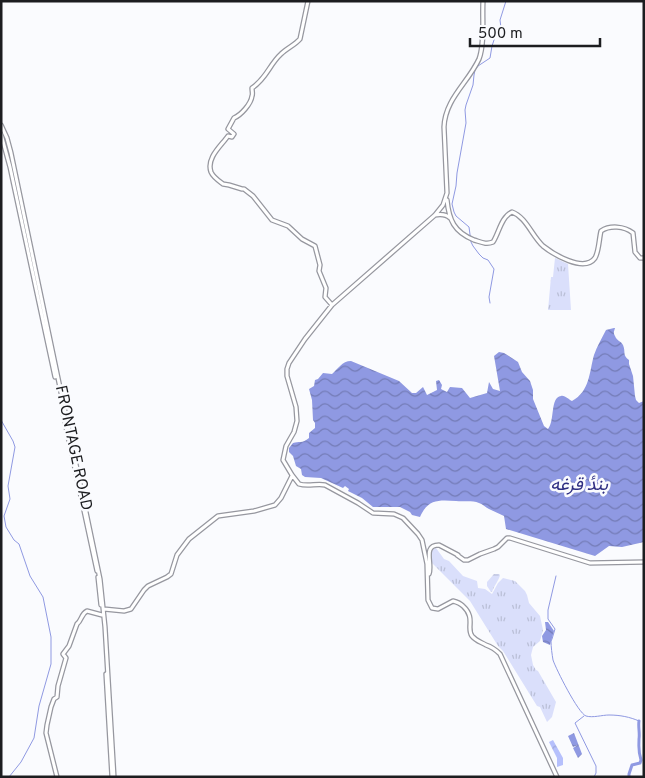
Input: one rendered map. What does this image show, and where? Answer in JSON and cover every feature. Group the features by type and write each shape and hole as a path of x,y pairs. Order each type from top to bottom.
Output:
{"main road":[{"path":"308,1 299,42 289,47 280,55 266,76 252,88 251,100 244,112 234,118 228,129 234,134 233,136 228,136 218,148 210,163 212,174 223,184 244,189 250,193 272,220 288,226 302,240 314,246 320,265 319,271 326,288 325,297 332,305"},
{"path":"483,1 480,56 450,102 445,118 446,197 448,212 453,225 458,231 468,237 489,244 494,242 505,218 512,212 518,215 544,246 569,261 578,263 586,263 596,256 603,229 618,227 633,233 635,252 640,258 644,258"},
{"name":"FRONTAGE ROAD","path":"1,125 11,153 97,563 103,609 113,777"},
{"path":"1,134 9,159 98,575 103,609 113,777"},
{"path":"446,197 443,205 435,215 332,305 290,360 287,366 287,376 298,416 296,428 287,443 283,457 284,463 297,482 302,485 319,484 329,487 373,513 400,516 418,534 422,540 427,564 428,600 432,608 438,609 453,601 458,602 469,613 470,632 472,635 478,641 500,654 557,777"},
{"path":"435,215 447,215 452,220"},
{"path":"103,609 124,611 131,609 148,586 171,574 177,555 189,539 218,516 254,511 275,505 281,498 292,475"},
{"path":"428,577 431,569 429,554 432,546 435,544 466,560 498,547 507,538 590,563 644,562"},
{"path":"58,777 46,733 48,718 54,699 57,696 66,658 63,654 69,646 77,624 84,613 87,611 102,615"}],"green space":[{"path":"555,258 568,264 571,310 548,310"},
{"path":"436,548 444,559 449,561 463,576 477,581 478,588 485,589 492,594 503,578 515,581 525,591 529,603 540,616 543,630 540,641 533,647 531,655 533,665 556,702 552,717 547,722 540,707 537,706 470,601 432,563 431,553"},
{"path":"494,574 500,575 491,592 487,582"},
{"path":"553,740 563,758 563,765 557,767 557,758 549,742"}],"water":[{"name":"بندٔ قرغه","path":"615,328 615,336 623,345 625,355 629,360 636,400 639,403 644,401 644,542 622,547 609,546 595,556 506,529 504,516 476,502 434,502 426,507 420,517 412,515 400,507 373,507 362,498 348,491 349,489 345,486 343,488 321,478 305,477 302,475 301,469 296,466 293,456 289,452 289,448 293,443 307,440 309,433 315,428 309,389 314,386 315,380 323,373 332,374 348,361 399,381 412,393 416,393 423,387 427,395 437,390 436,381 439,380 442,385 441,389 447,392 450,387 462,388 470,398 487,393 489,382 493,389 500,391 494,356 499,352 504,353 518,362 522,372 530,381 533,399 544,426 548,429 555,400 562,396 572,401 578,397 586,387 594,355 606,330"},
{"path":"545,622 548,622 554,631 550,645 543,642 542,636 546,630"},
{"path":"574,733 582,754 578,758 573,748 578,745 573,747 568,736"}],"waterway":[{"path":"490,303 489,297 494,269 488,260 483,258 473,246 469,227 456,216 452,204 466,123 465,110 473,85 475,70 490,58 496,34 501,28 500,20 506,1"},
{"path":"1,420 15,447 8,486 10,499 4,516 6,527 14,540 19,544 30,576 43,597 51,637 51,664 39,706 34,738 21,762 9,777"},
{"path":"556,576 548,610 548,619 555,629 551,641 553,660 568,690 582,713 586,716 617,715 639,721"},
{"path":"584,716 575,723 596,766 594,777"},
{"path":"629,777 632,765 640,763 641,760 639,754 639,721"}]}
